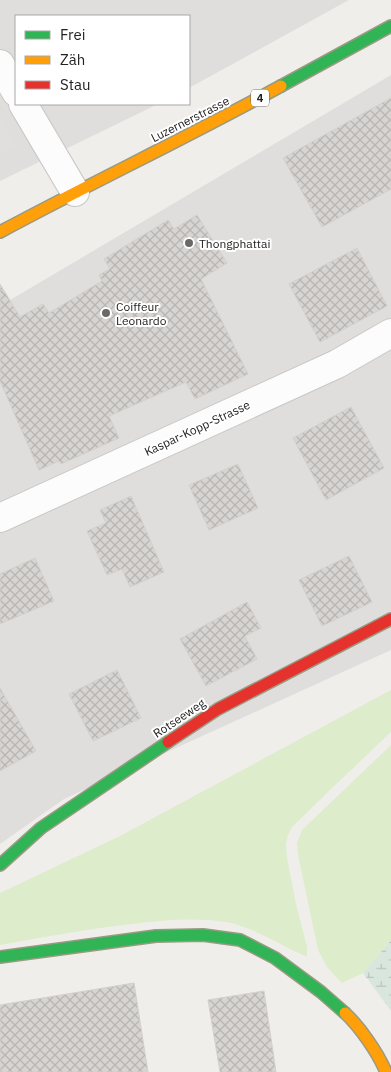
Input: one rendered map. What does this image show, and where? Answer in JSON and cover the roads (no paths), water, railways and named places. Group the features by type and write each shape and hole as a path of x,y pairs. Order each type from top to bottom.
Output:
{"street":[{"name":"Luzernerstrasse","path":"0,232 75,192 214,123 391,26"},
{"path":"0,64 15,90"},
{"path":"25,105 75,192"},
{"name":"Kaspar-Kopp-Strasse","path":"0,518 336,364 391,333"},
{"name":"Rotseeweg","path":"0,865 41,828 218,709 391,620"},
{"path":"0,958 156,936 202,935 240,940 275,958 321,992 352,1020 382,1063 386,1072"}],"place":[{"name":"Thongphattai","path":"189,243"},
{"name":"Coiffeur Leonardo","path":"106,313"}]}
